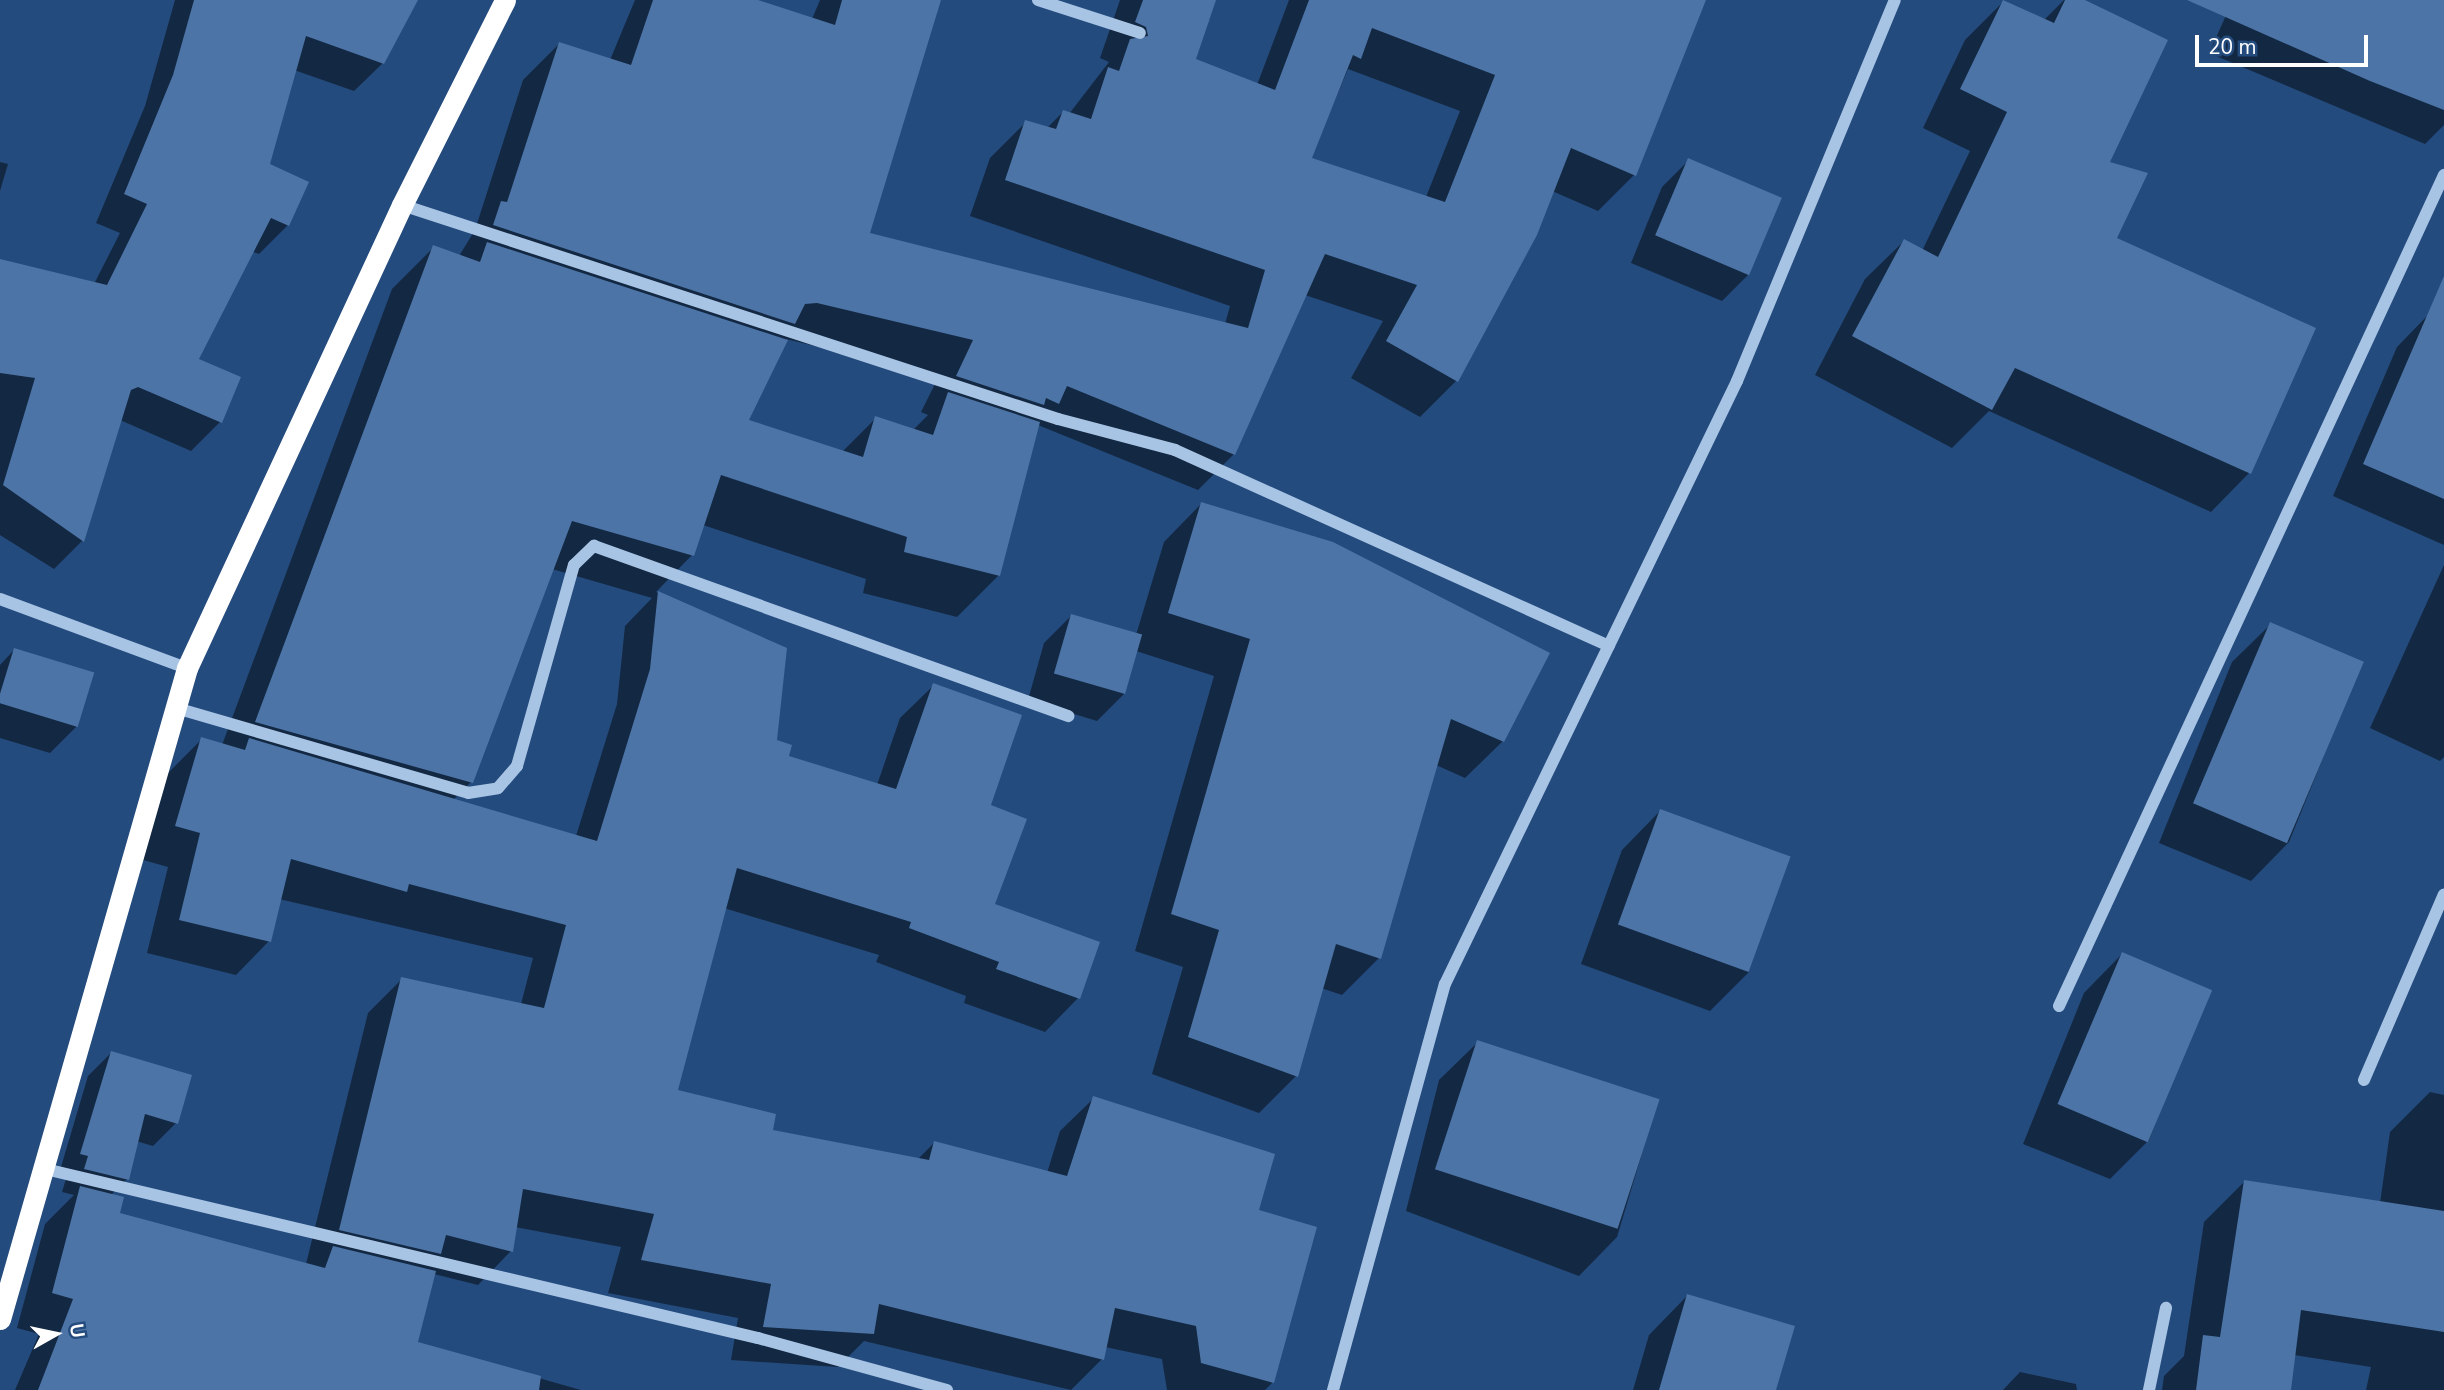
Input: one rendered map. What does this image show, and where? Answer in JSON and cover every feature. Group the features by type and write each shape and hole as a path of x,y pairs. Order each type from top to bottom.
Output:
{"highway":[{"path":"0,1319 41,1168 187,668 401,205 505,0"}],"street":[{"path":"1038,0 1140,33"},
{"path":"1334,1390 1445,984 1737,381 1895,0"},
{"path":"2059,1006 2444,175"},
{"path":"401,205 1058,419 1175,450 1609,646"},
{"path":"176,708 468,793 498,788 517,766 573,565 594,546 1068,716"},
{"path":"0,599 187,668"},
{"path":"2364,1080 2444,894"},
{"path":"41,1168 758,1338 947,1390"},
{"path":"2149,1390 2166,1308"}],"building":[{"path":"194,0 418,0 384,64 306,36 270,164 309,182 289,226 271,218 199,359 241,377 222,423 138,387 131,390 84,542 3,485 35,378 0,373 0,259 107,285 147,204 124,194 173,75"},
{"path":"653,0 758,0 835,25 842,0 941,0 870,233 1248,328 1265,270 1005,180 1025,120 1056,129 1063,110 1091,119 1108,67 1119,71 1130,39 1148,36 1146,27 1135,22 1143,0 1216,0 1196,59 1275,90 1309,0 1706,0 1636,176 1571,148 1537,235 1458,382 1386,341 1417,285 1325,254 1235,455 1067,386 1059,404 1046,398 1044,405 956,376 973,340 817,303 805,304 795,324 493,225 501,201 507,202 559,42 631,65","holes":["1372,28 1495,75 1445,202 1312,158 1353,55 1361,59"]},
{"path":"2003,0 2054,23 2065,0 2085,0 2168,40 2110,162 2148,173 2117,238 2316,328 2251,474 2015,368 1992,410 1852,336 1904,239 1938,257 2007,112 1960,89"},
{"path":"2187,0 2444,0 2444,110 2370,81"},
{"path":"1688,158 1782,198 1749,275 1655,235"},
{"path":"487,242 788,340 749,420 863,457 875,416 933,435 948,392 1040,422 1000,576 904,552 907,537 721,475 694,556 572,521 473,783 255,722 433,245 480,262"},
{"path":"2444,276 2444,499 2363,464"},
{"path":"1201,502 1333,542 1550,653 1504,742 1451,719 1381,959 1336,944 1298,1077 1188,1037 1219,930 1171,914 1250,639 1168,613"},
{"path":"658,591 787,648 777,740 792,745 789,756 896,789 933,683 1022,715 991,805 1027,819 995,904 1100,942 1080,999 996,969 999,962 909,928 911,922 737,868 678,1090 776,1114 773,1130 929,1160 934,1141 1067,1176 1093,1096 1275,1154 1259,1210 1317,1227 1274,1383 1201,1363 1196,1326 1115,1308 1104,1360 879,1304 874,1334 763,1327 771,1284 641,1260 654,1214 523,1189 513,1252 446,1235 441,1254 339,1230 401,977 544,1008 566,925 409,884 407,892 291,859 271,942 179,920 200,833 175,826 201,737 245,750 249,738 597,841 650,669"},
{"path":"1071,614 1142,634 1125,694 1054,674"},
{"path":"2270,622 2364,662 2287,843 2193,803"},
{"path":"14,648 94,673 78,727 0,703 0,694"},
{"path":"1660,809 1791,857 1749,972 1618,925"},
{"path":"2122,952 2212,990 2148,1142 2058,1104"},
{"path":"1477,1040 1660,1099 1618,1229 1435,1169"},
{"path":"111,1051 192,1075 178,1124 145,1114 129,1180 84,1169 88,1156 80,1154"},
{"path":"2244,1180 2444,1211 2444,1332 2301,1310 2291,1390 2196,1390 2203,1335 2220,1337"},
{"path":"80,1186 124,1197 120,1213 325,1268 333,1246 436,1271 418,1342 541,1376 539,1390 38,1390 73,1299 52,1293"},
{"path":"1687,1294 1795,1326 1776,1390 1659,1390"}]}
